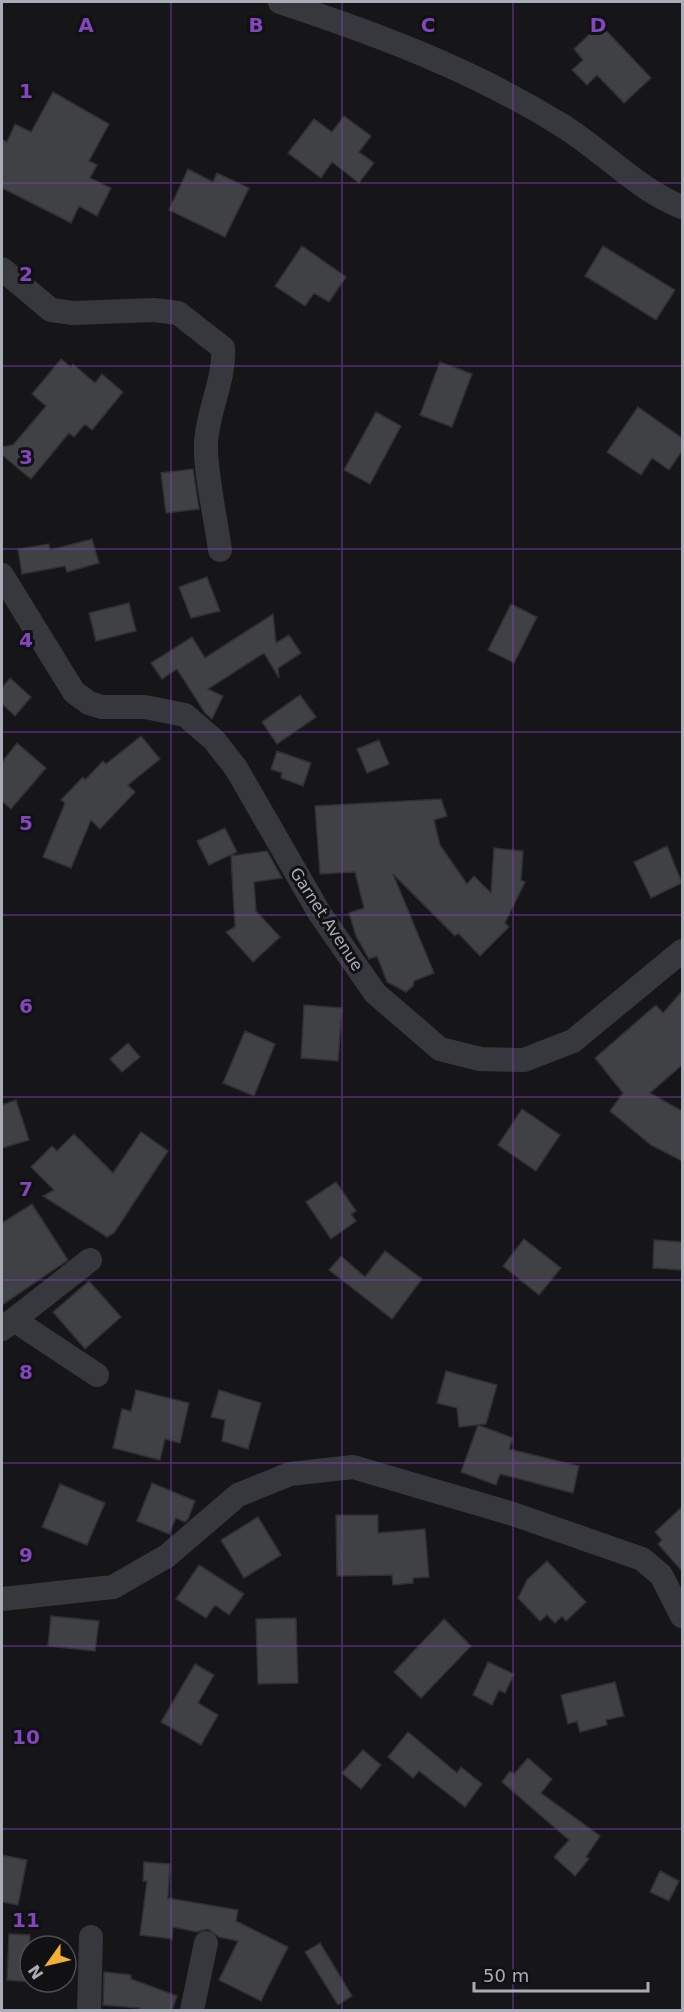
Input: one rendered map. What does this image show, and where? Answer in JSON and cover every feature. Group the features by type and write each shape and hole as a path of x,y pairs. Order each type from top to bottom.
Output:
{"street":[{"path":"280,2 362,29 468,72 564,126 662,197 682,207"},
{"path":"2,269 51,310 73,313 154,310 178,313 223,348 224,366 209,417 206,446 220,550"},
{"name":"Garnet Avenue","path":"2,574 74,692 89,703 102,707 145,707 185,716 214,740 237,768 320,914 375,993 441,1049 480,1059 524,1060 573,1041 682,951"},
{"path":"90,1260 8,1325 97,1375"},
{"path":"2,1599 113,1587 167,1556 238,1495 290,1474 353,1467 513,1514 642,1559 661,1575 682,1616"},
{"path":"89,2010 91,1937"},
{"path":"192,2010 206,1943"}],"building":[{"path":"600,24 651,78 624,103 597,75 587,85 572,70 583,60 574,49"},
{"path":"53,92 109,124 89,161 97,165 90,178 111,188 97,216 79,206 71,223 2,188 2,139 7,142 15,124 31,132"},
{"path":"344,116 371,136 359,152 374,163 359,183 332,162 321,178 288,153 314,119 332,132"},
{"path":"188,169 213,182 217,173 249,188 225,237 169,210"},
{"path":"302,246 346,277 329,302 314,293 305,306 275,286"},
{"path":"603,246 675,290 656,320 585,276"},
{"path":"61,359 71,367 73,364 95,383 102,374 123,392 92,430 85,424 74,437 69,433 31,479 2,455 2,447 13,445 46,406 32,394"},
{"path":"440,362 472,374 452,427 420,415"},
{"path":"638,407 682,438 682,451 669,470 652,458 641,475 607,452"},
{"path":"376,412 401,426 370,484 344,470"},
{"path":"193,469 199,509 166,513 161,473"},
{"path":"92,539 99,563 67,572 65,566 22,574 18,549 49,544 50,550"},
{"path":"207,577 220,611 191,618 179,587"},
{"path":"129,603 136,631 96,641 89,613"},
{"path":"511,604 537,617 514,663 488,650"},
{"path":"273,614 276,643 289,635 301,653 278,668 279,678 264,653 208,689 223,696 212,719 205,713 177,669 162,679 151,663 192,637 205,658"},
{"path":"10,678 31,697 15,716 2,704 2,688"},
{"path":"300,695 316,717 277,744 262,722"},
{"path":"141,736 160,759 128,785 135,792 100,829 91,820 71,868 43,857 65,803 61,800 83,777 85,780 103,761 106,764"},
{"path":"379,740 389,764 367,773 357,749"},
{"path":"17,743 46,768 11,809 2,801 2,762"},
{"path":"277,751 311,763 303,786 281,778 282,773 271,769"},
{"path":"441,799 447,816 434,820 440,845 467,884 474,876 491,893 494,848 523,851 521,880 525,882 505,923 509,927 480,956 458,933 455,936 393,874 434,973 414,981 413,986 406,992 387,982 377,956 369,959 356,936 349,913 364,908 355,872 320,874 315,806"},
{"path":"225,828 237,852 209,865 197,841"},
{"path":"667,846 682,883 651,898 634,862"},
{"path":"267,851 282,878 254,882 256,911 280,937 253,962 226,932 235,927 231,856"},
{"path":"682,991 682,1065 650,1093 682,1111 682,1161 651,1145 610,1111 623,1093 595,1058 656,1005 663,1013"},
{"path":"304,1005 342,1008 338,1061 301,1058"},
{"path":"245,1031 275,1044 254,1096 223,1083"},
{"path":"128,1043 140,1057 122,1072 110,1059"},
{"path":"16,1100 29,1140 2,1148 2,1105"},
{"path":"522,1109 560,1135 536,1171 498,1145"},
{"path":"141,1132 168,1151 114,1233 107,1237 43,1196 54,1190 31,1167 52,1146 57,1151 74,1134 113,1173"},
{"path":"336,1182 356,1211 351,1214 356,1221 331,1239 306,1202"},
{"path":"32,1204 68,1260 2,1305 2,1223"},
{"path":"524,1239 561,1268 539,1295 503,1266"},
{"path":"654,1240 682,1242 682,1270 653,1268"},
{"path":"385,1251 422,1279 392,1319 329,1270 341,1256 365,1277"},
{"path":"89,1281 121,1317 85,1349 53,1312"},
{"path":"446,1371 497,1385 486,1424 459,1427 457,1408 437,1403"},
{"path":"136,1390 189,1403 180,1443 165,1439 160,1460 113,1448 122,1409 131,1411"},
{"path":"219,1390 261,1403 248,1449 222,1441 225,1420 211,1417"},
{"path":"478,1425 513,1438 509,1449 579,1466 573,1493 500,1474 496,1485 461,1472"},
{"path":"152,1483 195,1501 188,1519 185,1522 176,1518 169,1534 137,1521"},
{"path":"60,1484 105,1503 87,1545 42,1527"},
{"path":"682,1507 682,1571 658,1544 662,1540 655,1532"},
{"path":"336,1515 378,1515 378,1533 425,1529 429,1577 413,1578 413,1583 393,1585 392,1575 337,1576"},
{"path":"258,1517 281,1555 244,1578 221,1540"},
{"path":"547,1561 586,1602 566,1621 562,1616 555,1623 547,1615 540,1621 518,1598 527,1580"},
{"path":"199,1565 244,1594 229,1615 215,1605 206,1618 176,1599"},
{"path":"51,1616 99,1621 95,1651 48,1646"},
{"path":"296,1618 298,1683 258,1684 256,1619"},
{"path":"444,1619 471,1646 421,1698 394,1672"},
{"path":"488,1662 514,1674 505,1693 499,1690 492,1705 473,1695"},
{"path":"195,1664 214,1675 198,1703 218,1715 201,1745 161,1722"},
{"path":"615,1682 624,1716 606,1720 607,1725 580,1732 577,1721 568,1724 561,1695"},
{"path":"408,1732 457,1773 461,1767 482,1784 465,1807 419,1771 413,1778 388,1757"},
{"path":"363,1750 381,1765 361,1789 342,1773"},
{"path":"528,1758 552,1779 541,1793 600,1836 586,1857 589,1859 575,1876 554,1857 569,1840 502,1782 510,1771 514,1774"},
{"path":"2,1855 27,1860 18,1905 2,1902"},
{"path":"144,1862 170,1864 168,1898 238,1910 236,1921 288,1947 261,2001 219,1980 238,1941 219,1937 208,1929 197,1932 173,1927 172,1939 140,1935 147,1881 143,1881"},
{"path":"660,1871 679,1881 669,1901 650,1892"},
{"path":"9,1934 18,1934 18,1981 7,1980"},
{"path":"320,1943 352,1996 338,2005 305,1952"},
{"path":"104,1972 131,1975 131,1979 177,1996 172,2010 138,2010 139,2008 103,2005"}]}
